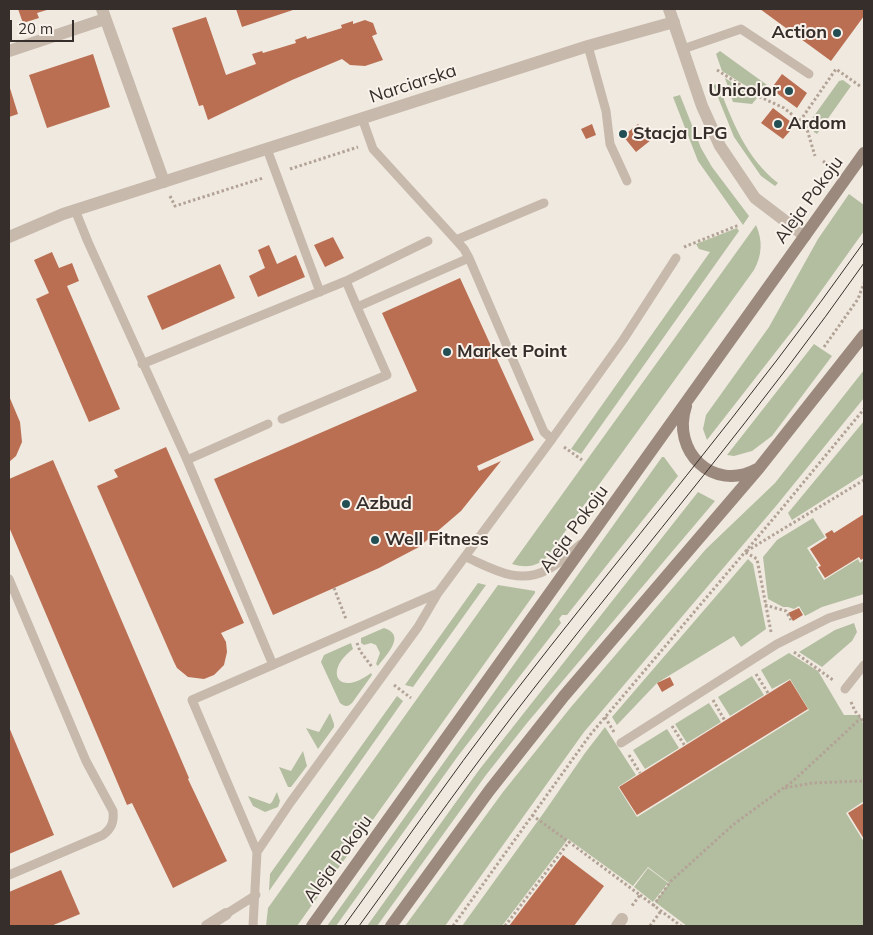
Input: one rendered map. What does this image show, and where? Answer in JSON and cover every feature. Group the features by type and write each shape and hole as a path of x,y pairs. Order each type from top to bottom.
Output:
{"main road":[{"name":"Aleja Pokoju","path":"312,926 864,153"},
{"path":"391,926 489,790 564,696 760,468 864,334"},
{"path":"687,402 682,420 683,435 690,453 702,467 719,474 734,476 743,475 760,468"}],"street":[{"path":"669,9 710,126 733,166 756,198 805,236"},
{"path":"9,51 104,14 164,182"},
{"name":"Narciarska","path":"9,237 75,210 588,46 674,22"},
{"path":"207,926 226,914"}],"lane":[{"path":"683,49 740,29 808,74"},
{"path":"588,46 606,111 610,144 627,181"},
{"path":"362,118 373,150 464,249 544,432 552,439"},
{"path":"267,149 320,292"},
{"path":"456,240 544,203"},
{"path":"75,210 142,364 187,460 273,665"},
{"path":"142,364 346,281 428,241"},
{"path":"357,307 469,258"},
{"path":"257,852 418,627 438,593 623,340 676,258"},
{"path":"282,419 387,374 346,281"},
{"path":"187,460 268,424"},
{"path":"466,557 501,573 516,577 526,576 548,570 589,538"},
{"path":"9,579 86,761 113,810 114,818 112,826 103,835 9,875"},
{"path":"253,926 257,852 192,700 438,593"},
{"path":"621,743 777,644 829,618 864,607"},
{"path":"845,689 864,665"},
{"path":"226,914 256,895"}],"path":[{"path":"800,121 836,69 860,86"},
{"path":"717,70 758,96 784,108 806,126 815,156"},
{"path":"164,182 175,206 361,146"},
{"path":"823,162 829,166"},
{"path":"681,248 739,225"},
{"path":"824,347 858,299 864,283"},
{"path":"452,926 590,735 864,409"},
{"path":"552,439 582,460"},
{"path":"745,552 864,480"},
{"path":"745,552 756,559 770,630 777,644"},
{"path":"334,588 360,651 382,676 411,698"},
{"path":"765,605 786,611 798,634"},
{"path":"792,651 845,689 855,711 864,722"},
{"path":"754,671 768,694"},
{"path":"712,698 725,720"},
{"path":"605,717 640,773"},
{"path":"654,906 672,881 727,830 807,769 829,746 861,718"},
{"path":"671,723 685,746"},
{"path":"782,788 812,783 864,781"},
{"path":"532,815 681,926"},
{"path":"505,926 568,842"},
{"path":"619,923 640,895"},
{"path":"650,926 661,912"}],"green space":[{"path":"720,51 767,85 759,94 722,71 716,54"},
{"path":"725,78 757,98 752,104 733,102"},
{"path":"843,80 851,86 817,134 814,132 811,120 839,81"},
{"path":"718,84 741,138 757,162 778,183 775,186 761,176 734,137 713,85"},
{"path":"680,95 701,148 712,167 749,216 743,225 698,161 673,97"},
{"path":"849,194 864,205 864,231 796,326 707,440 703,429 706,415 769,327 818,239"},
{"path":"756,225 761,248 754,270 546,558 530,566 512,564"},
{"path":"737,228 739,231 581,454 571,449 710,252 699,249 696,244"},
{"path":"814,344 832,356 772,436 752,451 734,456 727,455"},
{"path":"864,370 864,398 776,506 584,732 445,926 405,926 503,792 571,707 706,549 775,483"},
{"path":"864,421 864,474 792,520 788,513"},
{"path":"662,457 664,457 678,476 567,615 562,615 559,619 561,623 458,756 336,926 327,926"},
{"path":"698,492 715,501 527,723 486,775 377,926 367,926 479,770"},
{"path":"813,518 825,537 807,548 818,565 816,567 824,580 858,559 860,563 864,560 864,594 822,607 805,616 799,606 794,609 783,607 768,599 763,557 777,540"},
{"path":"748,559 753,564 766,629 741,647 734,636 657,683 617,725 612,717"},
{"path":"478,583 486,585 413,687 405,685"},
{"path":"498,585 535,591 535,593 297,926 266,926 268,908"},
{"path":"854,623 857,632 852,641 822,667 799,652 835,630"},
{"path":"384,628 391,631 394,635 394,640 393,646 378,666 376,664 380,653 376,645 371,643 364,645 361,643 361,638"},
{"path":"351,643 353,649 344,657 339,666 338,679 350,683 360,680 371,673 372,675 352,703 346,706 340,703 321,662 324,655"},
{"path":"789,653 818,671 844,715 859,715 864,725 864,801 846,813 864,842 864,926 687,926 655,902 669,883 648,867 633,886 568,839 502,926 462,926 605,727 636,775 618,787 637,817 809,710 790,679 772,689 761,670"},
{"path":"752,676 764,695 730,716 718,697"},
{"path":"397,696 403,701 269,891 270,874"},
{"path":"709,703 721,722 687,743 675,724"},
{"path":"330,713 334,727 318,749 306,728 319,732"},
{"path":"667,729 679,748 645,769 633,750"},
{"path":"303,751 307,766 291,787 288,787 279,767 291,771"},
{"path":"277,792 280,801 278,807 265,812 253,806 248,796 270,804"},
{"path":"648,868 668,883 653,902 634,887"}],"building":[{"path":"18,9 50,9 37,13 39,18 23,23"},
{"path":"236,9 296,9 242,27"},
{"path":"760,9 864,9 864,16 831,61"},
{"path":"206,17 226,75 256,64 252,54 262,51 263,53 296,43 295,40 306,36 307,39 342,28 341,25 353,21 353,24 365,20 373,23 377,34 372,36 383,60 365,66 350,65 342,59 292,80 208,120 203,105 199,106 172,28"},
{"path":"93,54 110,107 47,128 29,75"},
{"name":"Unicolor","path":"782,74 807,93 797,108 771,89"},
{"path":"9,85 18,114 9,117"},
{"name":"Ardom","path":"773,108 795,125 783,139 761,123"},
{"path":"592,124 596,135 586,139 581,129"},
{"path":"638,124 651,140 636,152 623,136"},
{"path":"333,237 344,258 325,267 314,245"},
{"path":"269,245 277,264 296,255 305,277 258,297 249,276 265,268 258,250"},
{"path":"52,252 59,268 72,263 79,281 67,286 120,409 89,422 36,299 49,293 34,260"},
{"path":"220,264 235,298 162,330 147,296"},
{"name":"Azbud","path":"460,278 534,440 477,466 479,471 501,461 461,511 419,547 379,568 273,615 214,479 417,391 382,313"},
{"path":"9,396 20,422 22,442 16,456 9,462"},
{"path":"166,447 244,623 221,633 226,642 227,652 224,665 214,675 204,679 188,677 177,668 97,486 118,477 114,470"},
{"path":"53,460 188,779 227,861 173,888 132,803 127,805 9,527 9,479"},
{"path":"864,514 864,558 861,560 859,557 825,578 818,567 821,566 810,549 827,538 825,534 832,530 834,533"},
{"path":"799,608 803,615 793,621 788,613"},
{"path":"670,677 674,685 662,692 657,683"},
{"path":"790,680 808,709 637,815 619,787"},
{"path":"9,727 54,835 9,854"},
{"path":"864,803 864,839 848,813"},
{"path":"563,855 604,886 574,926 509,926"},
{"path":"61,870 80,914 51,926 9,926 9,892"}],"tram line":[{"path":"344,926 504,706 732,418 821,302 864,242"},
{"path":"359,926 515,713 745,423 864,263"}],"place":[{"name":"Action","path":"837,33"},
{"name":"Unicolor","path":"789,91"},
{"name":"Ardom","path":"778,124"},
{"name":"Stacja LPG","path":"623,134"},
{"name":"Market Point","path":"447,352"},
{"name":"Azbud","path":"346,504"},
{"name":"Well Fitness","path":"375,540"}]}
